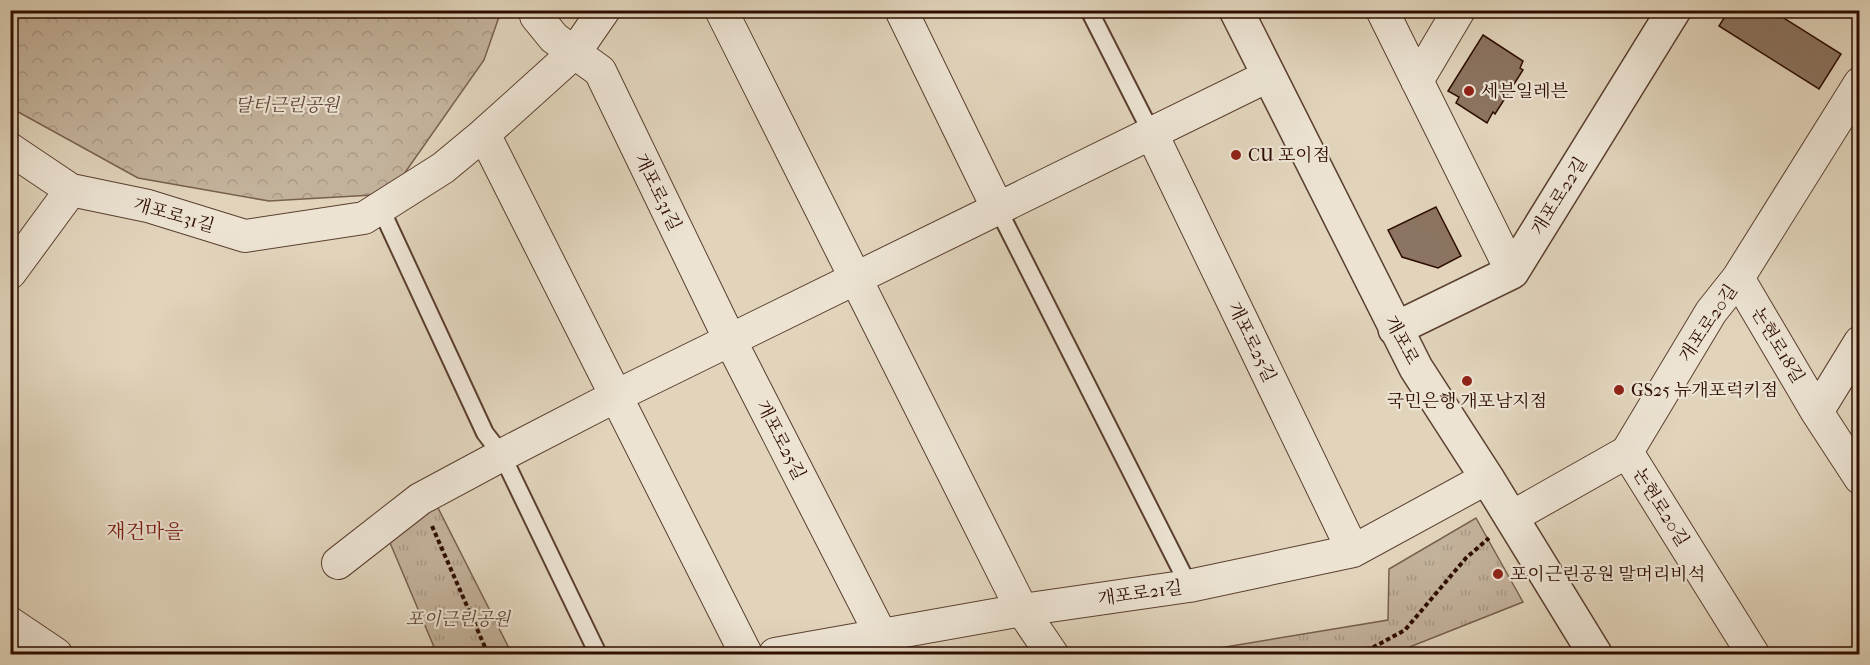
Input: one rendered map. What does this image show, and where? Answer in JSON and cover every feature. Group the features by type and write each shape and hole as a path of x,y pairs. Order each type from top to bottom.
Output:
{"street":[{"path":"535,10 536,16 554,38 575,52"},
{"name":"개포로31길","path":"10,149 71,190 148,206 245,236 364,218 443,168 484,134 575,52 604,10"},
{"path":"721,10 1022,610 1052,654"},
{"path":"901,10 998,209"},
{"name":"개포로","path":"1236,10 1416,368 1512,517 1596,654"},
{"path":"1382,10 1512,272 1395,328"},
{"path":"1417,81 1459,10"},
{"name":"개포로22길","path":"1512,272 1674,10"},
{"name":"개포로31길","path":"575,52 600,71 730,340"},
{"path":"338,563 420,499 502,455 616,396 1268,76"},
{"name":"개포로20길","path":"1512,517 1627,452 1711,312 1738,278 1860,83"},
{"name":"개포로25길","path":"1151,132 1353,551"},
{"path":"484,134 746,654"},
{"path":"10,273 71,190"},
{"name":"논현로18길","path":"1738,278 1817,412 1860,478"},
{"name":"개포로25길","path":"730,340 881,635"},
{"name":"논현로18길","path":"1817,412 1860,342"},
{"name":"논현로20길","path":"1627,452 1753,654"},
{"name":"개포로21길","path":"775,654 1022,610 1189,586 1353,551 1487,478"},
{"path":"10,623 56,654"}],"lane":[{"path":"1089,10 1151,132"},
{"path":"381,209 485,433 502,455 598,654"},
{"path":"998,209 1189,586"}],"path":[{"path":"420,499 488,654"},
{"path":"1336,654 1372,648 1405,630 1466,558 1512,517"}],"green space":[{"name":"달터근린공원","path":"10,11 501,11 484,60 390,194 269,201 138,178 11,108"},
{"name":"포이근린공원","path":"435,502 512,654 437,654 388,538"},
{"path":"1476,518 1523,602 1402,650 1377,654 1183,654 1388,620 1389,569"}],"building":[{"path":"1729,10 1771,10 1841,54 1819,89 1719,26"},
{"path":"1483,35 1523,61 1520,68 1523,70 1487,123 1456,103 1459,97 1448,91"},
{"path":"1436,207 1461,256 1438,268 1402,257 1388,230"}],"place":[{"name":"세븐일레븐","path":"1469,91"},
{"name":"CU 포이점","path":"1236,155"},
{"name":"국민은행 개포남지점","path":"1467,381"},
{"name":"GS25 뉴개포럭키점","path":"1619,390"},
{"name":"포이근린공원 말머리비석","path":"1498,574"}],"district":[{"name":"재건마을","path":"145,531"}]}
